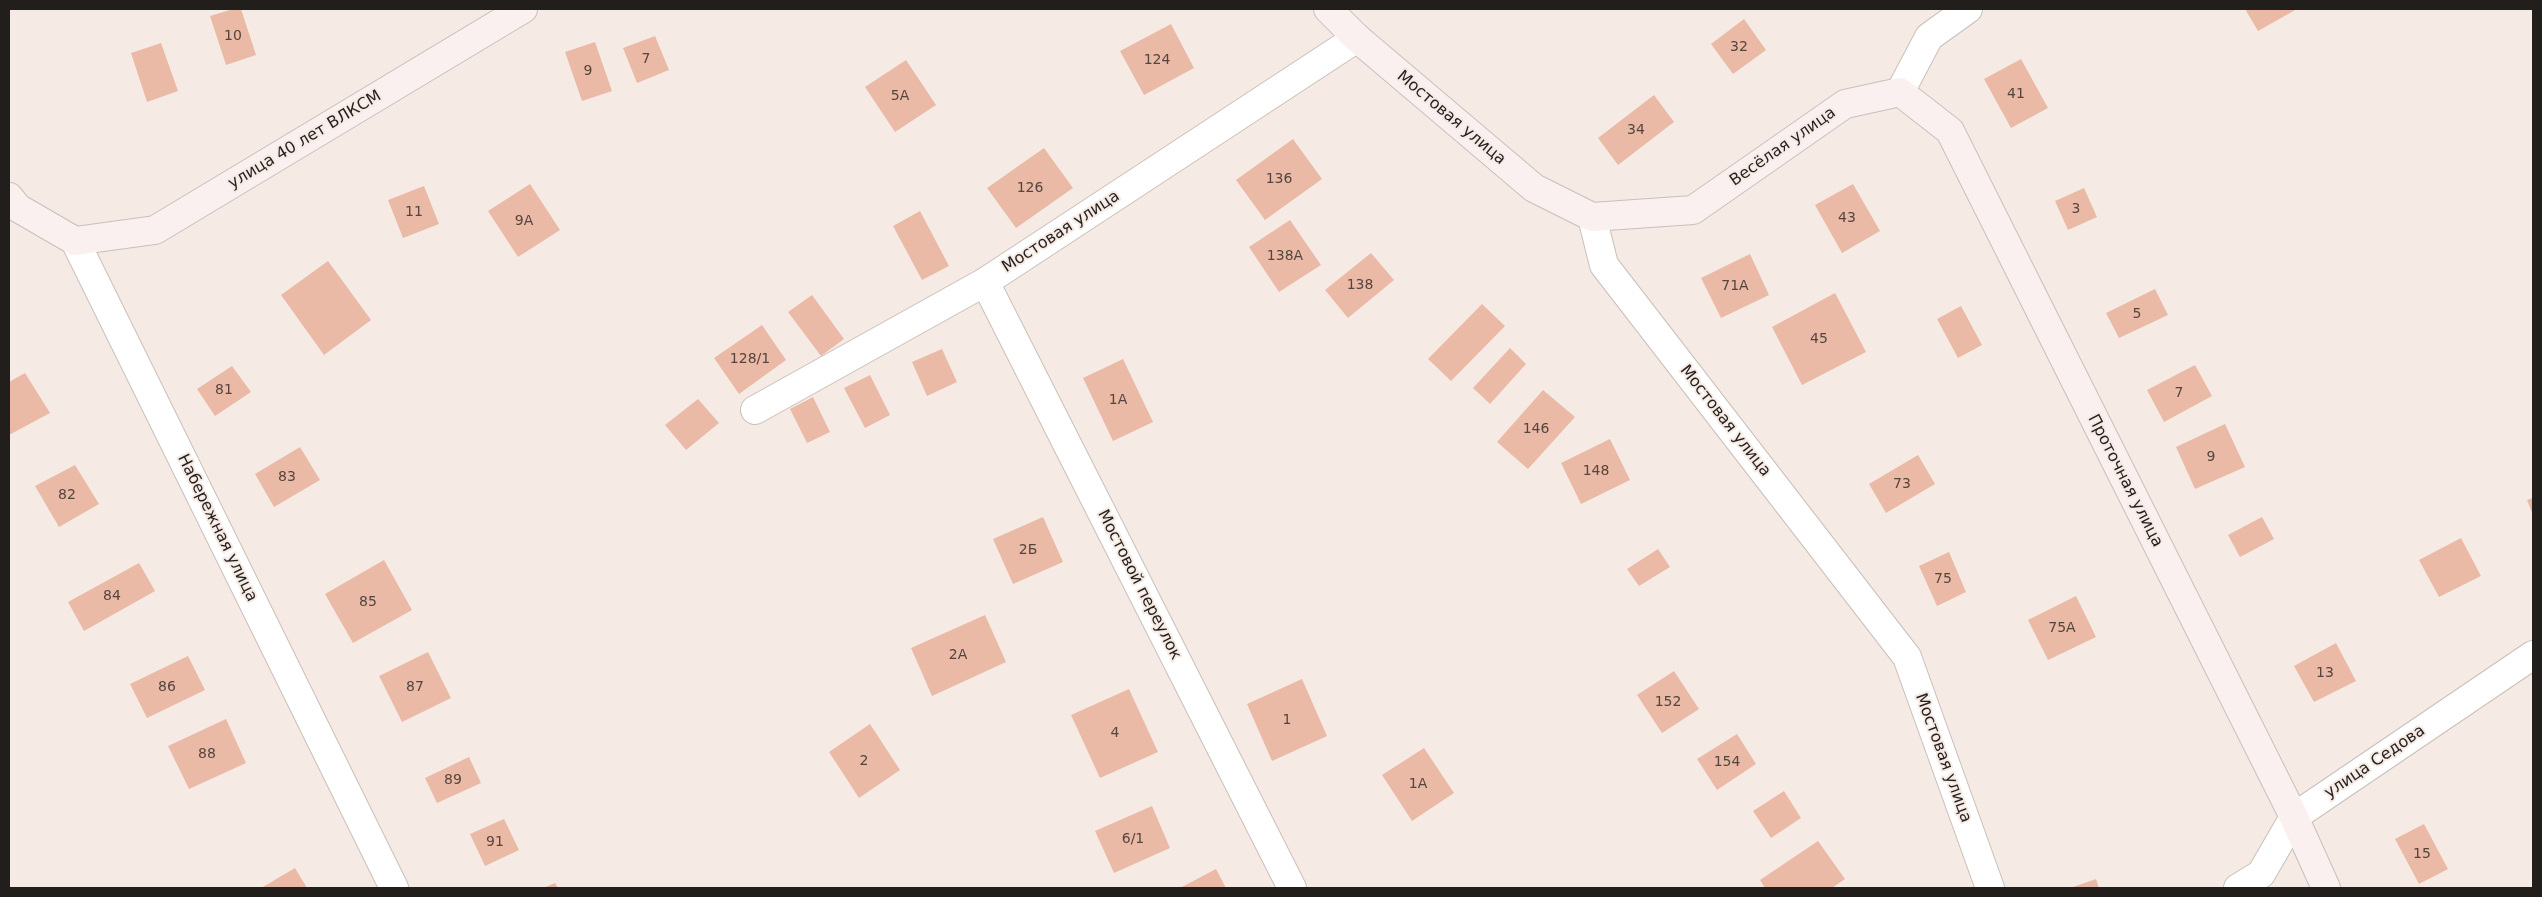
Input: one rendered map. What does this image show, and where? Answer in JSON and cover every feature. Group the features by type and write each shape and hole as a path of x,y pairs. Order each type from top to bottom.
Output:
{"street":[{"name":"улица 40 лет ВЛКСМ","path":"75,241 155,230 523,9"},
{"name":"Мостовая улица","path":"1328,9 1357,38 1534,188 1592,217 1604,265 1907,658 1990,888"},
{"path":"1900,92 1928,37 1968,9"},
{"name":"Мостовая улица","path":"755,410 986,282 1357,38"},
{"name":"Весёлая улица","path":"1592,217 1693,210 1845,104 1900,92"},
{"name":"Проточная улица","path":"1900,92 1950,131 2294,817 2326,888"},
{"path":"9,196 18,208 75,241"},
{"name":"Набережная улица","path":"75,241 394,888"},
{"name":"Мостовой переулок","path":"986,282 1292,888"},
{"name":"улица Седова","path":"2238,888 2260,874 2294,817 2533,655"}],"building":[{"path":"233,9 241,9 256,55 226,65 210,16"},
{"path":"2245,9 2297,9 2258,31"},
{"path":"1744,19 1766,50 1733,74 1711,44"},
{"path":"1171,24 1194,68 1144,95 1120,51"},
{"path":"655,36 669,70 637,83 623,48"},
{"path":"595,42 612,91 582,101 565,52"},
{"path":"161,43 178,91 147,102 131,53"},
{"path":"2021,59 2048,108 2011,128 1984,79"},
{"path":"906,60 936,105 895,132 865,87"},
{"path":"1654,95 1674,122 1618,165 1598,138"},
{"path":"1293,139 1322,179 1265,220 1236,180"},
{"path":"1044,148 1073,188 1016,228 987,188"},
{"path":"530,184 560,230 518,257 488,211"},
{"path":"1853,184 1880,231 1842,253 1815,205"},
{"path":"424,186 439,224 403,238 388,200"},
{"path":"2084,188 2097,217 2068,230 2055,201"},
{"path":"920,211 949,266 922,280 893,226"},
{"path":"1290,220 1321,265 1279,292 1249,247"},
{"path":"1371,253 1394,280 1348,318 1325,290"},
{"path":"1750,254 1769,295 1721,318 1701,278"},
{"path":"328,261 371,320 324,355 281,295"},
{"path":"2155,289 2168,315 2119,338 2106,313"},
{"path":"1835,293 1866,352 1802,385 1772,327"},
{"path":"812,295 844,339 821,356 788,312"},
{"path":"1482,304 1505,326 1451,381 1428,359"},
{"path":"1961,306 1982,345 1958,358 1937,319"},
{"path":"762,325 786,360 739,394 714,358"},
{"path":"1510,348 1526,364 1490,404 1473,388"},
{"path":"942,349 957,382 927,396 912,362"},
{"path":"1123,359 1153,422 1113,441 1083,378"},
{"path":"2195,365 2212,396 2164,422 2147,390"},
{"path":"232,366 251,392 215,416 197,389"},
{"path":"25,373 50,413 9,435 9,382"},
{"path":"870,375 890,415 865,428 844,388"},
{"path":"1543,390 1575,417 1528,469 1497,442"},
{"path":"813,397 830,432 807,443 790,409"},
{"path":"698,399 719,423 686,450 665,425"},
{"path":"2225,424 2245,467 2195,489 2176,447"},
{"path":"1610,439 1630,480 1581,504 1561,463"},
{"path":"300,447 320,480 274,507 255,474"},
{"path":"1918,455 1935,484 1886,513 1869,484"},
{"path":"75,465 99,504 59,527 35,486"},
{"path":"2533,498 2533,515 2527,500"},
{"path":"1043,517 1063,562 1013,584 993,539"},
{"path":"2262,517 2274,539 2240,557 2228,535"},
{"path":"2461,538 2481,576 2439,597 2419,560"},
{"path":"1658,549 1670,567 1639,586 1627,569"},
{"path":"1949,552 1966,592 1937,606 1919,566"},
{"path":"384,560 412,610 353,643 325,594"},
{"path":"139,563 155,591 84,631 68,602"},
{"path":"2076,596 2096,637 2048,660 2028,620"},
{"path":"985,615 1006,662 932,696 911,648"},
{"path":"2336,643 2356,681 2314,702 2294,666"},
{"path":"428,652 451,698 402,722 379,676"},
{"path":"188,656 205,690 147,718 130,684"},
{"path":"1674,671 1699,709 1662,733 1637,695"},
{"path":"1302,679 1327,736 1272,761 1247,704"},
{"path":"1129,689 1158,752 1100,778 1071,715"},
{"path":"226,719 246,763 189,789 168,746"},
{"path":"870,724 900,770 859,798 829,752"},
{"path":"1737,734 1756,764 1717,790 1697,759"},
{"path":"1424,748 1454,793 1412,821 1382,775"},
{"path":"469,757 481,783 437,803 425,778"},
{"path":"1784,791 1801,818 1771,838 1753,811"},
{"path":"1152,806 1170,848 1114,873 1095,831"},
{"path":"504,819 519,850 485,866 470,834"},
{"path":"2424,824 2448,869 2419,884 2395,839"},
{"path":"1818,841 1845,879 1832,888 1765,888 1760,880"},
{"path":"295,868 307,888 261,888"},
{"path":"1216,869 1226,888 1180,888"},
{"path":"2096,879 2099,888 2070,888"},
{"path":"555,883 558,888 543,888"}]}
